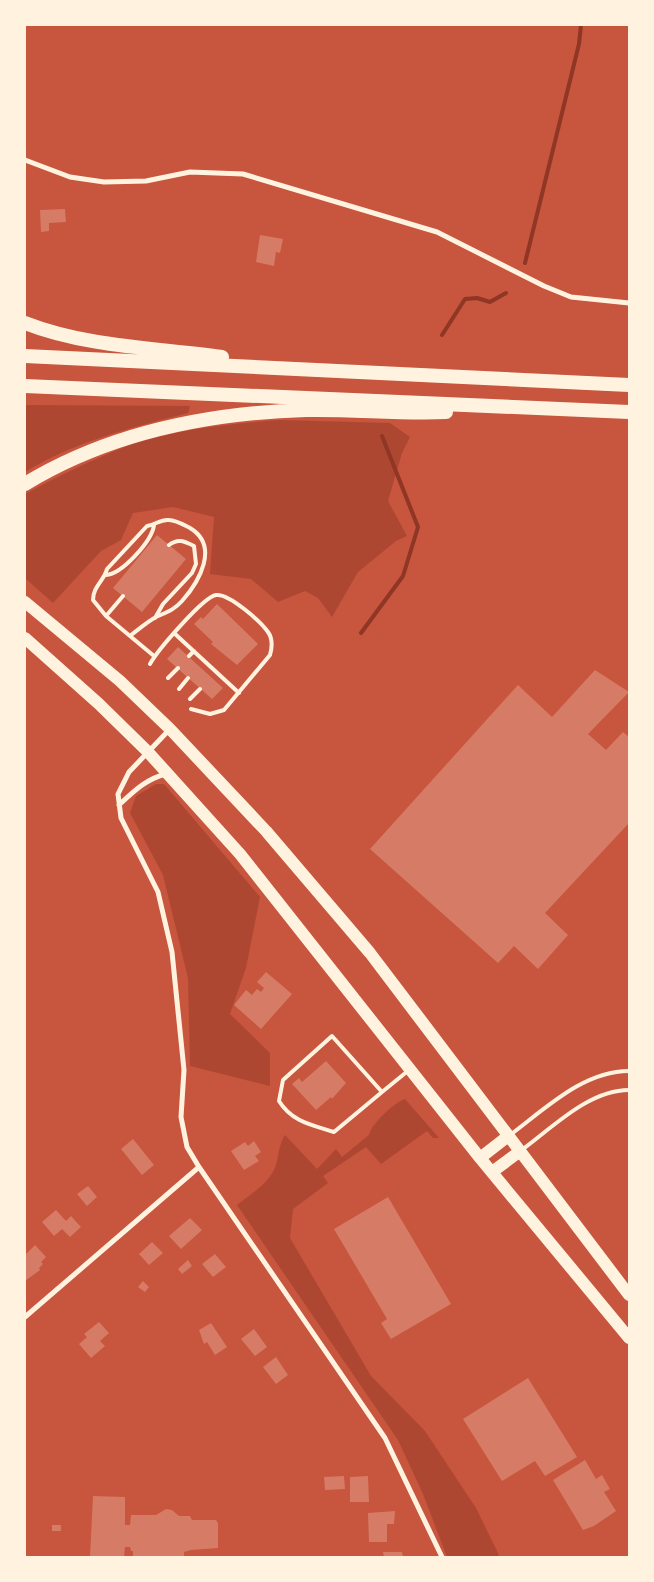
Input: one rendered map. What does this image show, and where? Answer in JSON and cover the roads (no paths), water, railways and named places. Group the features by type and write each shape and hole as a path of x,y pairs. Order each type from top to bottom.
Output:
{"highway":[{"path":"25,323 44,330 95,341 317,369"},
{"path":"25,356 629,385"},
{"path":"25,386 629,412"},
{"path":"25,484 99,448 175,424 244,413 308,410 410,414 525,407"},
{"path":"25,602 120,681 170,729 266,831 370,953 507,1137 629,1295"},
{"path":"25,638 99,704 148,752 283,906 480,1158 629,1338"},
{"path":"480,1158 507,1137"},
{"path":"492,1172 519,1152"}],"street":[{"path":"25,160 70,177 104,182 146,180 190,172 243,174 437,232 544,286 571,297 629,303"},
{"path":"170,729 129,772 118,794 121,818 158,892 172,952 184,1070 181,1117 187,1147 385,1438 442,1557"},
{"path":"120,805 135,789 153,777 168,773"},
{"path":"25,1317 199,1167"}],"lane":[{"path":"131,635 155,618 172,611 197,584 206,556 203,541 194,531 171,520 161,520 154,525 147,526 107,569 106,575 95,587 93,600 106,616 154,656"},
{"path":"106,575 115,574 133,556 152,534 154,525"},
{"path":"155,618 163,604 192,573 196,564 194,546 182,540 174,541 169,545"},
{"path":"150,664 154,656 174,633 208,598 216,595 224,595 232,599 263,627 271,639 270,655 239,693 224,710 218,713 210,714 191,709"},
{"path":"106,616 123,596"},
{"path":"174,633 239,693"},
{"path":"189,656 194,651"},
{"path":"199,666 204,660"},
{"path":"168,678 178,668"},
{"path":"211,677 216,671"},
{"path":"179,689 188,678"},
{"path":"190,699 200,689"},
{"path":"382,1092 332,1036 283,1080 279,1101 285,1110 299,1122 334,1132 411,1069"},
{"path":"507,1137 573,1089 594,1078 629,1071"},
{"path":"519,1152 583,1105 601,1095 629,1090"}],"waterway":[{"path":"525,263 579,44 581,25"},
{"path":"442,335 465,299 477,298 490,302 506,293"},
{"path":"361,633 403,576 418,527 382,436"}]}
